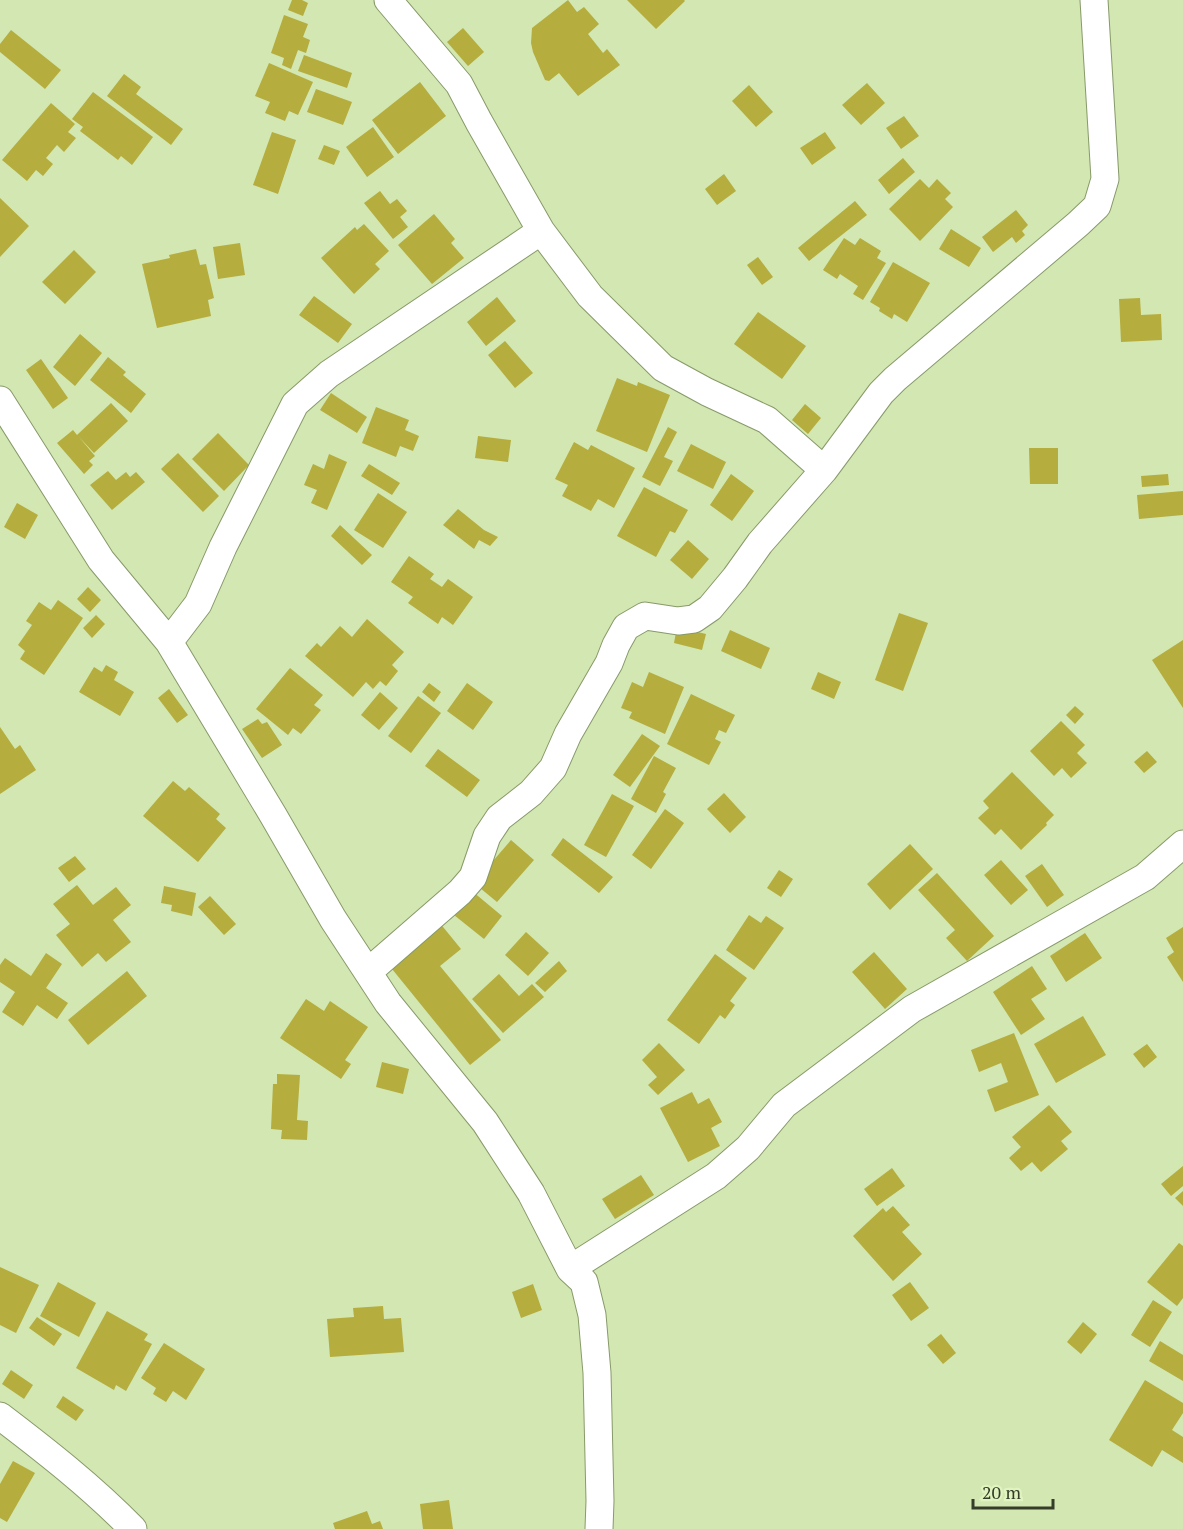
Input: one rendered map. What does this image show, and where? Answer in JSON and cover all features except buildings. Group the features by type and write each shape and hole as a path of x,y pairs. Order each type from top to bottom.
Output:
{"street":[{"path":"388,0 459,84 541,231 590,296 663,368 706,392 767,420 824,470"},
{"path":"368,972 460,892 473,877 487,836 499,818 531,793 554,768 568,734 609,663 626,627 645,616 678,621 694,620 710,608 760,543 824,470 881,393 1097,206 1105,179 1094,0"},
{"path":"169,642 198,604 223,547 295,404 329,374 541,231"},
{"path":"0,400 101,560 169,642 333,919 388,1003 485,1122 531,1193 570,1269 584,1282 592,1316 597,1373 599,1529"},
{"path":"570,1269 716,1176 748,1148 784,1105 912,1010 1145,877 1183,844"},
{"path":"0,1416 45,1450 105,1501 133,1529"}]}
